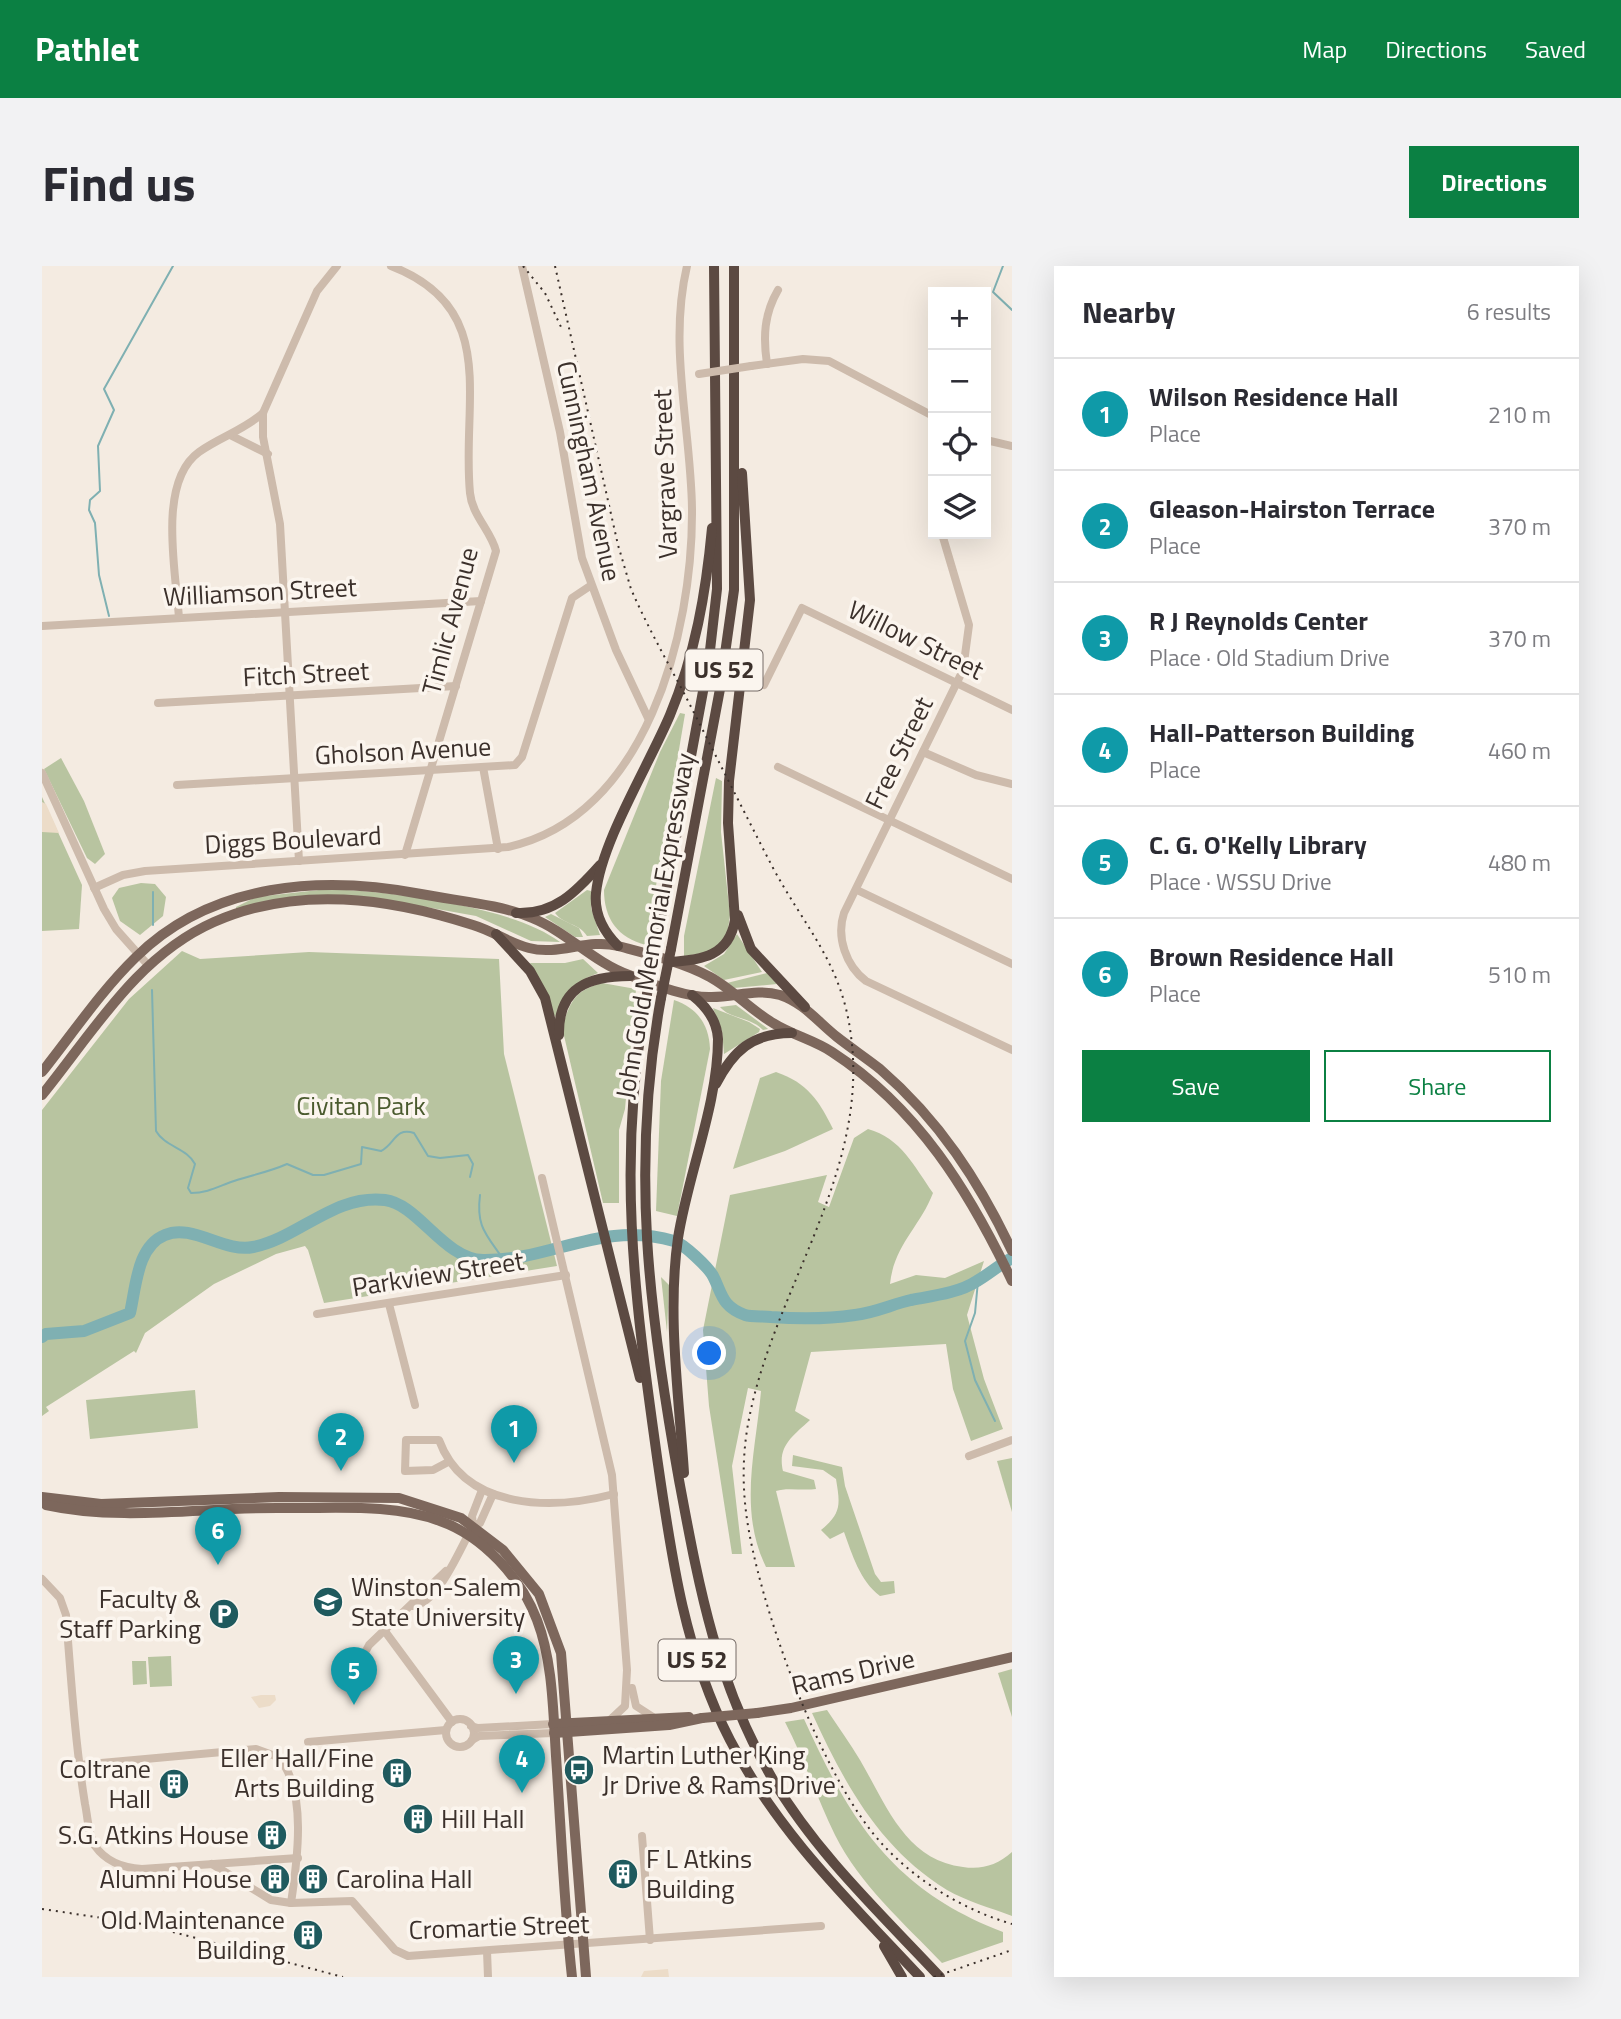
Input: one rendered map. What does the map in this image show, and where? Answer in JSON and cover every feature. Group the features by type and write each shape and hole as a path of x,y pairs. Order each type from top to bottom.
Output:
{"highway":[{"name":"John Gold Memorial Expressway","path":"714,266 718,566 712,635 647,994 632,1095 629,1209 632,1265 655,1443 682,1606 699,1667 719,1717 748,1771 787,1831 875,1931 920,1977"},
{"name":"John Gold Memorial Expressway","path":"734,266 735,556 729,637 661,998 646,1109 644,1212 647,1269 699,1589 718,1661 747,1732 766,1767 816,1842 940,1977"},
{"path":"670,962 699,960 718,952 732,935 736,908 728,824 729,781 750,600 736,386"},
{"path":"618,946 602,924 596,904 602,863 670,715 694,647 707,580 716,469"},
{"path":"516,913 543,910 565,900 602,863"},
{"path":"736,908 751,949 805,1007"},
{"path":"496,934 538,984 559,1045 655,1443"},
{"path":"559,1045 561,1011 575,990 598,978 630,976"},
{"path":"688,1524 674,1324 675,1281 681,1223 711,1093 717,1033 708,1010 692,995"},
{"path":"711,1093 730,1059 741,1048 763,1036 792,1033"},
{"path":"875,1931 902,1977"}],"main road":[{"path":"42,1072 111,983 138,954 170,929 206,910 243,896 283,887 343,884 382,887 516,913 540,921 598,961 630,976 692,995 706,998 773,993 805,1007 836,1036 880,1069 933,1122 964,1162 1012,1251"},
{"path":"42,1095 122,992 148,965 178,942 212,923 257,907 304,900 361,900 399,905 496,934 538,950 599,943 618,946 710,977 792,1033 822,1046 852,1065 905,1113 951,1170 990,1235 1012,1281"},
{"path":"42,1497 101,1504 279,1497 399,1498 451,1514 473,1526 503,1550 539,1594 559,1641 569,1728 586,1977"},
{"path":"42,1504 92,1511 279,1508 391,1510 443,1521 467,1536 501,1564 533,1612 547,1661 572,1977"},
{"name":"Rams Drive","path":"569,1728 653,1717 702,1718 792,1708 1012,1657"},
{"name":"Rams Drive","path":"554,1728 669,1726 702,1718"}],"street":[{"path":"299,861 280,524 263,413 318,289 337,266"},
{"name":"Timlic Avenue","path":"391,266 424,282 442,295 457,316 465,337 470,495 496,551 405,855"},
{"name":"Cunningham Avenue","path":"522,266 560,432 578,544 590,586 624,670 648,718"},
{"name":"Vargrave Street","path":"498,849 545,836 586,810 617,776 648,718 675,646 690,566 692,508 679,321 687,266"},
{"path":"767,364 764,342 767,317 778,290"},
{"path":"682,376 811,359 836,363 928,413"},
{"path":"179,618 173,538 176,487 191,459 263,413"},
{"path":"230,435 268,454"},
{"path":"991,441 1012,446"},
{"name":"Free Street","path":"943,539 969,625 968,650 957,684 841,922 841,934 852,968 866,981 1012,1050"},
{"name":"Gholson Avenue","path":"177,785 510,766 520,761 572,598 590,586"},
{"name":"Williamson Street","path":"42,626 481,601"},
{"name":"Willow Street","path":"764,685 802,608 1012,710"},
{"name":"Fitch Street","path":"159,703 456,686"},
{"path":"923,752 976,775 1012,784"},
{"path":"483,767 498,849"},
{"path":"778,767 1012,879"},
{"path":"42,773 94,888 116,929 148,965"},
{"name":"Diggs Boulevard","path":"94,888 123,875 145,871 498,849"},
{"path":"857,890 1012,964"},
{"path":"542,1178 608,1455 614,1494 627,1670 625,1706 609,1721"},
{"name":"Parkview Street","path":"317,1314 566,1275"},
{"path":"389,1304 415,1405"},
{"path":"450,1461 433,1470 405,1471 406,1440 439,1440 450,1461 482,1490 493,1494 542,1505 567,1504 614,1494"},
{"path":"969,1456 1012,1440"},
{"path":"473,1526 472,1516 482,1490"},
{"path":"358,1666 369,1645 384,1630 440,1588 447,1576 446,1571 473,1526 480,1522 493,1494"},
{"path":"42,1579 60,1598 66,1615 79,1765 94,1844 111,1861 127,1868 298,1858"},
{"path":"384,1630 452,1722"},
{"path":"627,1670 634,1702 653,1717"},
{"path":"308,1742 446,1730 452,1722 462,1719 478,1728 554,1728"},
{"path":"470,1742 474,1734 471,1726"},
{"path":"446,1730 453,1745 461,1746 481,1735 554,1728"},
{"path":"79,1765 211,1752 262,1750 283,1762 293,1782 298,1858 291,1903"},
{"path":"642,1836 650,1940"},
{"name":"Cromartie Street","path":"212,1864 261,1896 291,1903 352,1901 395,1951 405,1956 821,1926"},
{"path":"486,1951 488,1977"}],"green space":[{"path":"680,713 685,714 646,945 628,938 614,926 607,910 604,890 660,752"},
{"path":"61,758 84,801 105,854 95,864 87,858 44,769"},
{"path":"716,778 722,781 721,832 730,915 727,936 711,952 684,956 684,936"},
{"path":"42,797 82,885 79,929 42,931"},
{"path":"141,883 155,884 166,897 163,916 140,935 120,921 112,898 119,888"},
{"path":"328,889 415,897 482,910 539,929 560,942 531,941 476,916 370,897 236,910 236,907 256,897"},
{"path":"587,890 591,891 591,908 600,935 587,936 555,913"},
{"path":"551,914 579,928 583,937 575,937 545,917"},
{"path":"737,934 762,972 724,980 704,966 724,954"},
{"name":"Civitan Park","path":"182,951 200,959 309,952 499,959 504,1054 557,1266 324,1303 305,1246 276,1254 214,1284 145,1333 136,1353 134,1351 46,1407 49,1411 42,1416 42,1110 129,999"},
{"path":"583,959 598,973 586,978 555,1017 530,963 565,963"},
{"path":"767,973 777,984 734,988 727,983"},
{"path":"602,983 636,989 625,1109 619,1130 619,1203 603,1203 562,1027 575,998 585,990"},
{"path":"674,1000 700,1018 707,1032 710,1049 677,1216 656,1211 661,1081"},
{"path":"736,1005 768,1029 763,1030 720,1007"},
{"path":"713,1008 749,1022 760,1029 759,1032 724,1054 722,1031"},
{"path":"776,1072 787,1076 811,1094 833,1129 785,1151 733,1169 760,1078"},
{"path":"868,1129 898,1146 933,1193 902,1247 892,1270 890,1284 916,1275 945,1278 984,1261 967,1315 984,1379 1003,1429 971,1441 953,1389 946,1344 811,1352 795,1411 810,1420 784,1448 782,1462 783,1471 814,1480 816,1489 776,1491 795,1567 766,1567 753,1524 751,1502 761,1391 748,1388 732,1466 742,1554 732,1554 709,1406 703,1330 730,1195 827,1175 818,1202 829,1207 854,1138"},
{"path":"661,1277 669,1285 667,1332"},
{"path":"195,1390 198,1428 90,1439 86,1400"},
{"path":"793,1455 842,1467 845,1486 875,1574 881,1582 894,1581 895,1593 880,1596 867,1583 857,1567 844,1532 830,1539 821,1530 833,1518 838,1507 836,1479 823,1470 792,1466"},
{"path":"1012,1458 1012,1512 997,1461"},
{"path":"171,1656 172,1686 150,1687 148,1657"},
{"path":"132,1661 146,1661 147,1684 133,1685"},
{"path":"1012,1669 1012,1717 998,1673"},
{"path":"827,1710 900,1827 926,1854 943,1862 977,1868 995,1863 1012,1852 1012,1916 947,1890 923,1873 883,1834 851,1789 812,1713"},
{"path":"804,1719 839,1789 880,1848 904,1873 932,1895 965,1915 1003,1932 1003,1942 942,1963 884,1903 857,1870 835,1835 785,1722"}],"shaded area":[{"path":"42,802 46,804 59,833 42,832"},
{"path":"275,1695 276,1700 270,1706 259,1708 251,1697"},
{"path":"668,1969 669,1977 641,1977 644,1971"}],"waterway":[{"path":"109,616 99,575 95,523 89,510 90,500 100,491 98,446 114,410 104,389 173,266"},
{"path":"1003,266 993,292 1012,310"},
{"path":"153,892 153,925"},
{"path":"152,990 156,1131 165,1141 187,1154 195,1164 188,1188 191,1193 208,1191 287,1164 313,1175 324,1175 361,1164 362,1147 381,1151 403,1132 414,1133 428,1156 440,1158 468,1155 473,1164 470,1177"},
{"path":"480,1195 481,1223 503,1259"},
{"path":"42,1337 46,1334 84,1331 130,1313 143,1258 156,1240 165,1235 186,1233 231,1246 253,1247 286,1235 333,1210 367,1200 385,1200 397,1204 456,1251 483,1260 508,1259 623,1235 674,1241 706,1267 731,1308 751,1316 813,1318 869,1312 962,1288 1012,1258"},
{"path":"978,1281 975,1313 965,1341 975,1380 995,1421"}],"railway":[{"path":"523,266 545,293 562,329"},
{"path":"555,266 618,545 631,589 772,866 831,966 840,987 851,1036 853,1086 846,1134 834,1181 779,1320 763,1367 746,1438 746,1512 763,1593 778,1640 816,1735 861,1817 884,1846 927,1883 959,1903 1012,1924"},
{"path":"42,1909 143,1924 343,1977"},
{"path":"934,1977 1012,1950"}],"place":[{"name":"Wilson Residence Hall","path":"514,1463"},
{"name":"Gleason-Hairston Terrace","path":"341,1471"},
{"name":"Brown Residence Hall","path":"218,1565"},
{"name":"Winston-Salem State University","path":"328,1602"},
{"name":"Faculty & Staff Parking","path":"224,1614"},
{"name":"R J Reynolds Center","path":"516,1694"},
{"name":"C. G. O'Kelly Library","path":"354,1705"},
{"name":"Martin Luther King Jr Drive & Rams Drive","path":"579,1770"},
{"name":"Eller Hall/Fine Arts Building","path":"397,1773"},
{"name":"Coltrane Hall","path":"174,1784"},
{"name":"Hall-Patterson Building","path":"522,1793"},
{"name":"Hill Hall","path":"418,1819"},
{"name":"S.G. Atkins House","path":"272,1835"},
{"name":"F L Atkins Building","path":"623,1874"},
{"name":"Alumni House","path":"275,1879"},
{"name":"Carolina Hall","path":"313,1879"},
{"name":"Old Maintenance Building","path":"308,1935"}]}
